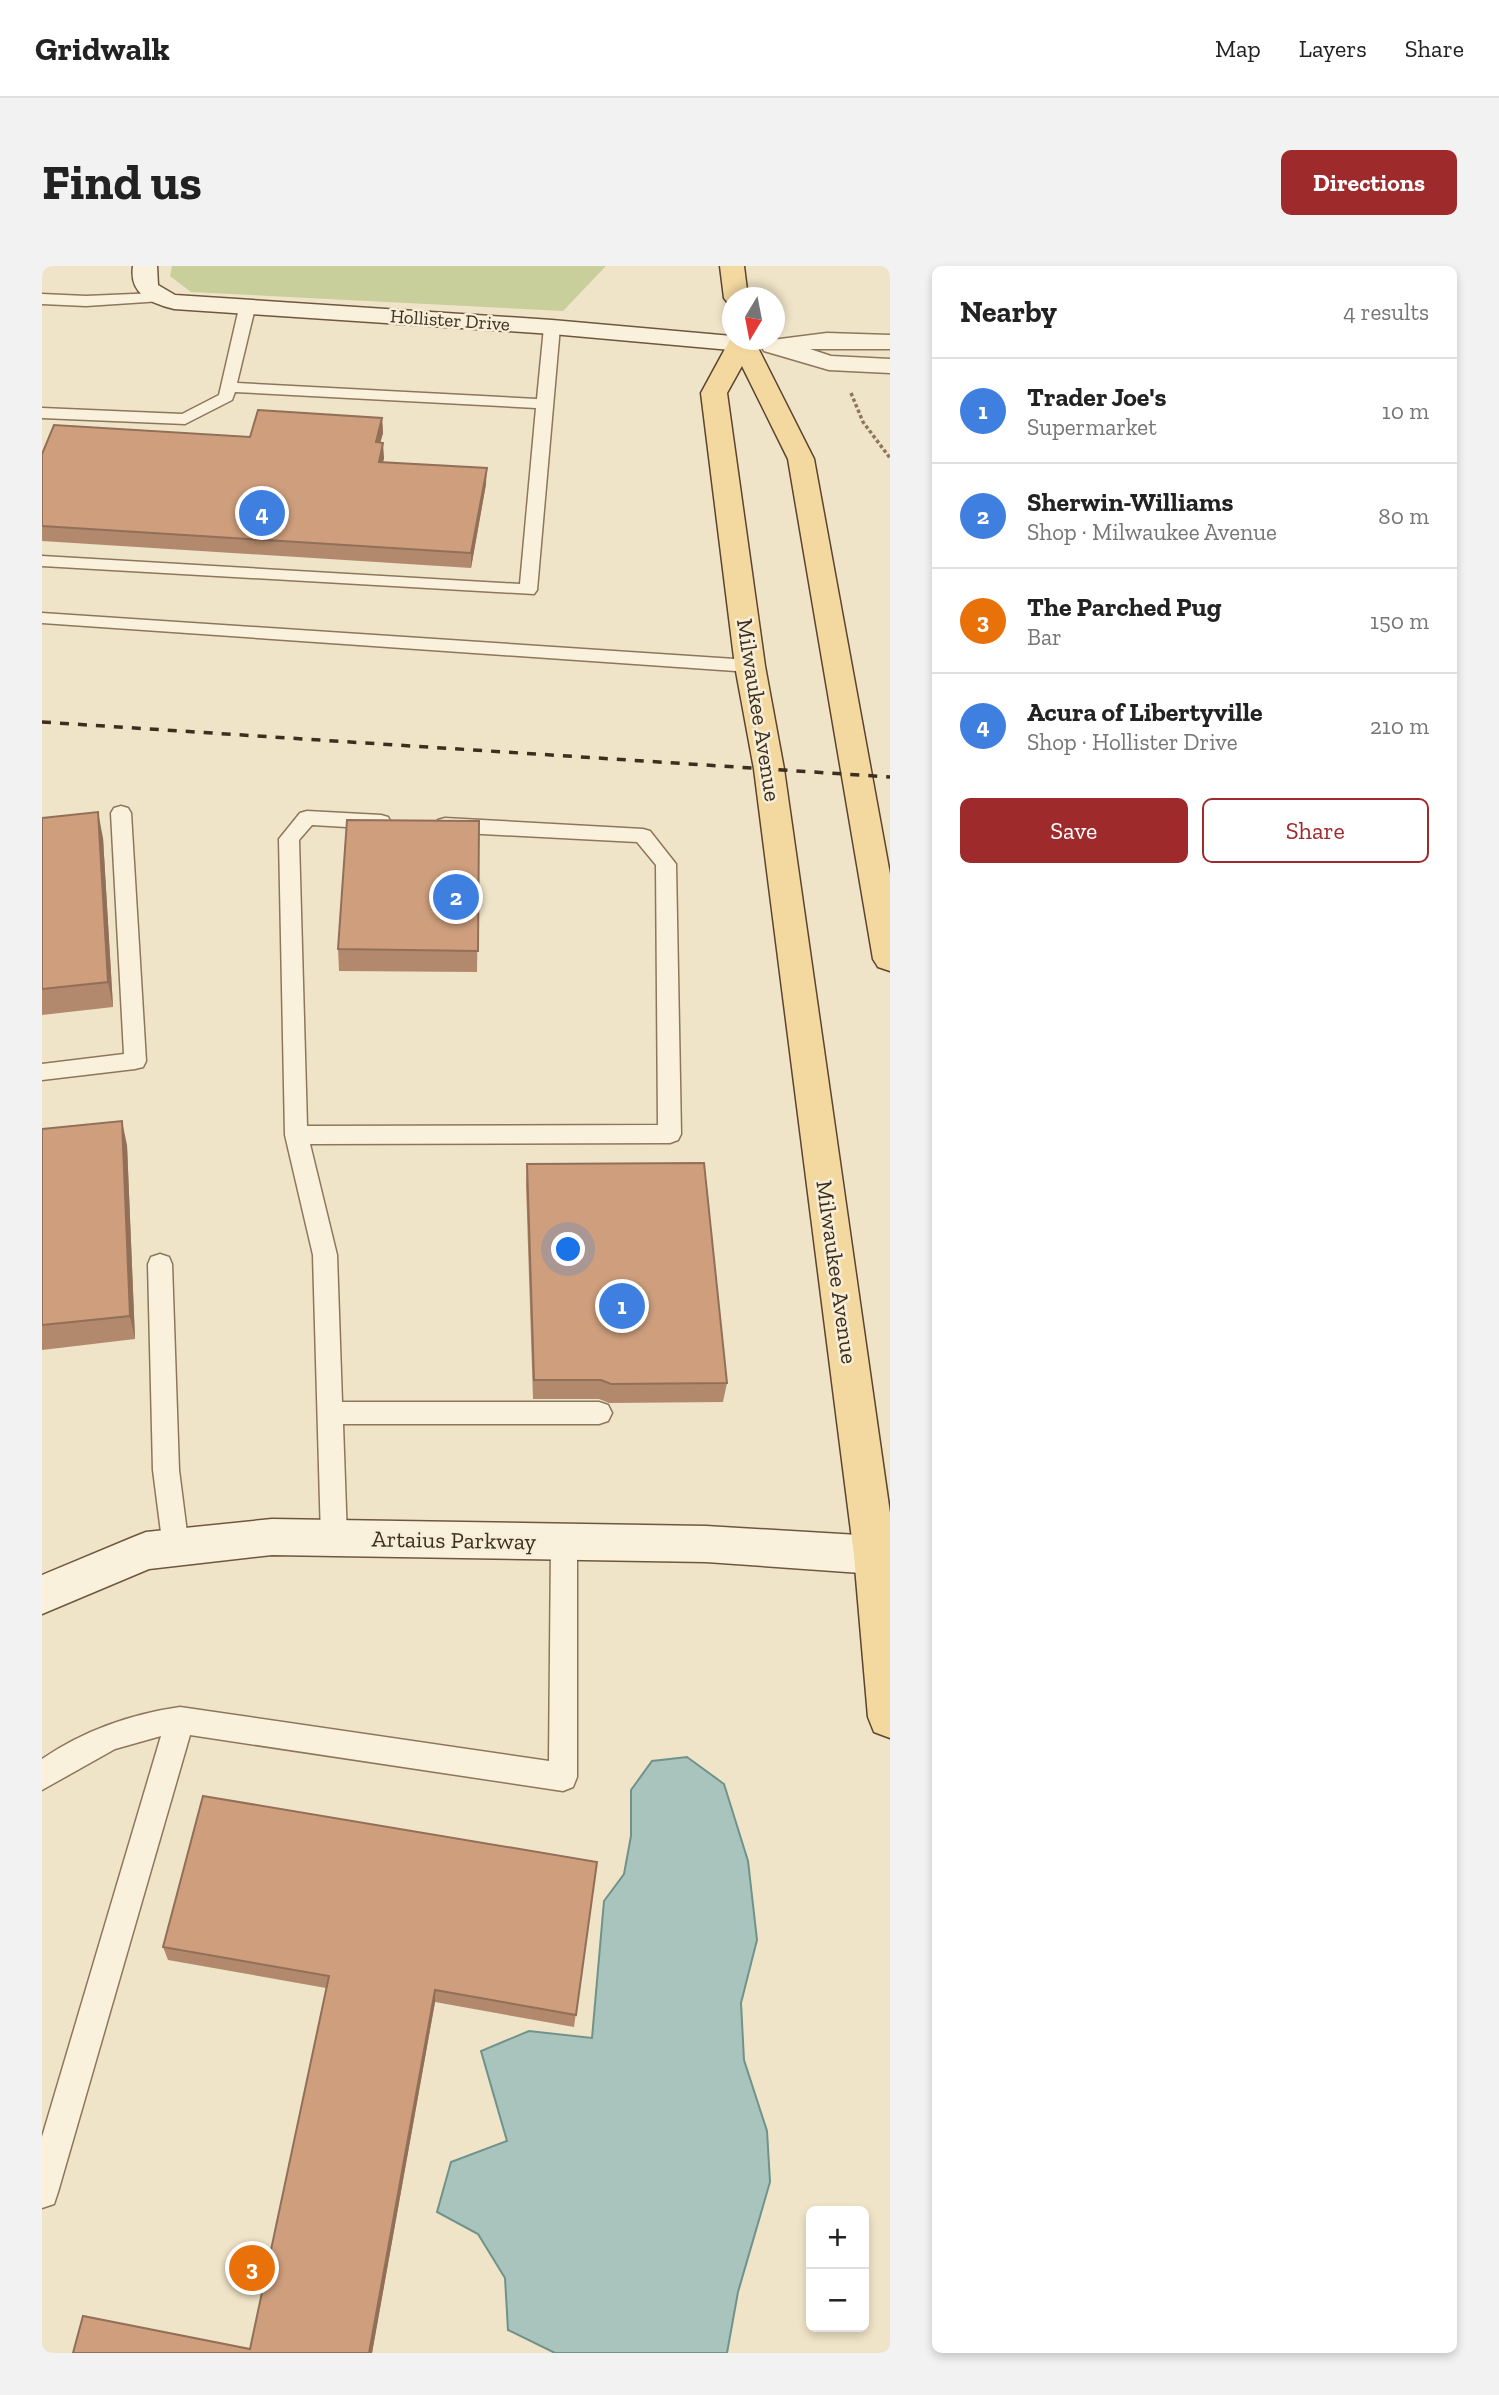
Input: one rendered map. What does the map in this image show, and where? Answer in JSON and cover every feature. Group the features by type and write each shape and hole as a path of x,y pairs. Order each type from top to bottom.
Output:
{"main road":[{"path":"732,266 735,287"},
{"name":"Milwaukee Avenue","path":"738,350 714,393 750,666 769,769 885,1555 890,1717"},
{"path":"746,350 801,459 890,959"}],"street":[{"path":"145,266 147,290 157,298"},
{"name":"Hollister Drive","path":"157,298 247,308 722,340"},
{"path":"785,345 827,340 890,342"},
{"path":"785,350 829,363 890,366"},
{"name":"Artaius Parkway","path":"42,1595 146,1552 272,1537 706,1544 885,1555"}],"lane":[{"name":"Hollister Drive","path":"42,299 86,301 157,298"},
{"path":"42,413 185,419 226,397 247,308"},
{"path":"42,561 528,590 552,327"},
{"path":"228,387 545,404"},
{"path":"42,618 750,666"},
{"path":"42,1072 135,1061 121,813"},
{"path":"334,1538 325,1255 296,1135 289,839 307,818 402,823"},
{"path":"296,1135 670,1134 666,864 643,836 429,824"},
{"path":"160,1264 166,1470 176,1548"},
{"path":"330,1413 599,1413"},
{"path":"42,1776 61,1762 144,1724 180,1720 562,1777 564,1542"},
{"path":"42,2192 180,1720"}],"path":[{"path":"850,390 863,422 890,458"}],"green space":[{"path":"172,266 606,266 563,311 191,292 170,276"}],"water":[{"path":"687,1757 724,1784 748,1861 757,1940 741,2003 744,2060 767,2131 770,2182 738,2292 727,2353 555,2353 508,2330 505,2278 478,2234 437,2212 451,2162 507,2141 481,2051 529,2031 592,2038 604,1901 624,1874 631,1836 631,1790 652,1761"}],"building":[{"path":"258,410 382,418 376,442 383,443 379,462 487,468 471,553 42,526 42,454 54,425 250,437"},
{"path":"98,812 108,982 42,989 42,818"},
{"path":"347,820 479,821 478,951 338,949"},
{"path":"122,1121 130,1316 42,1325 42,1129"},
{"path":"704,1163 727,1383 611,1384 601,1380 534,1380 527,1164"},
{"path":"203,1796 597,1862 576,2015 435,1990 369,2353 73,2353 83,2316 250,2349 329,1976 163,1947"}],"railway":[{"path":"42,722 890,777"}],"place":[{"name":"Acura of Libertyville","path":"262,513"},
{"name":"Sherwin-Williams","path":"456,897"},
{"name":"Trader Joe's","path":"622,1306"},
{"name":"The Parched Pug","path":"252,2268"}]}
